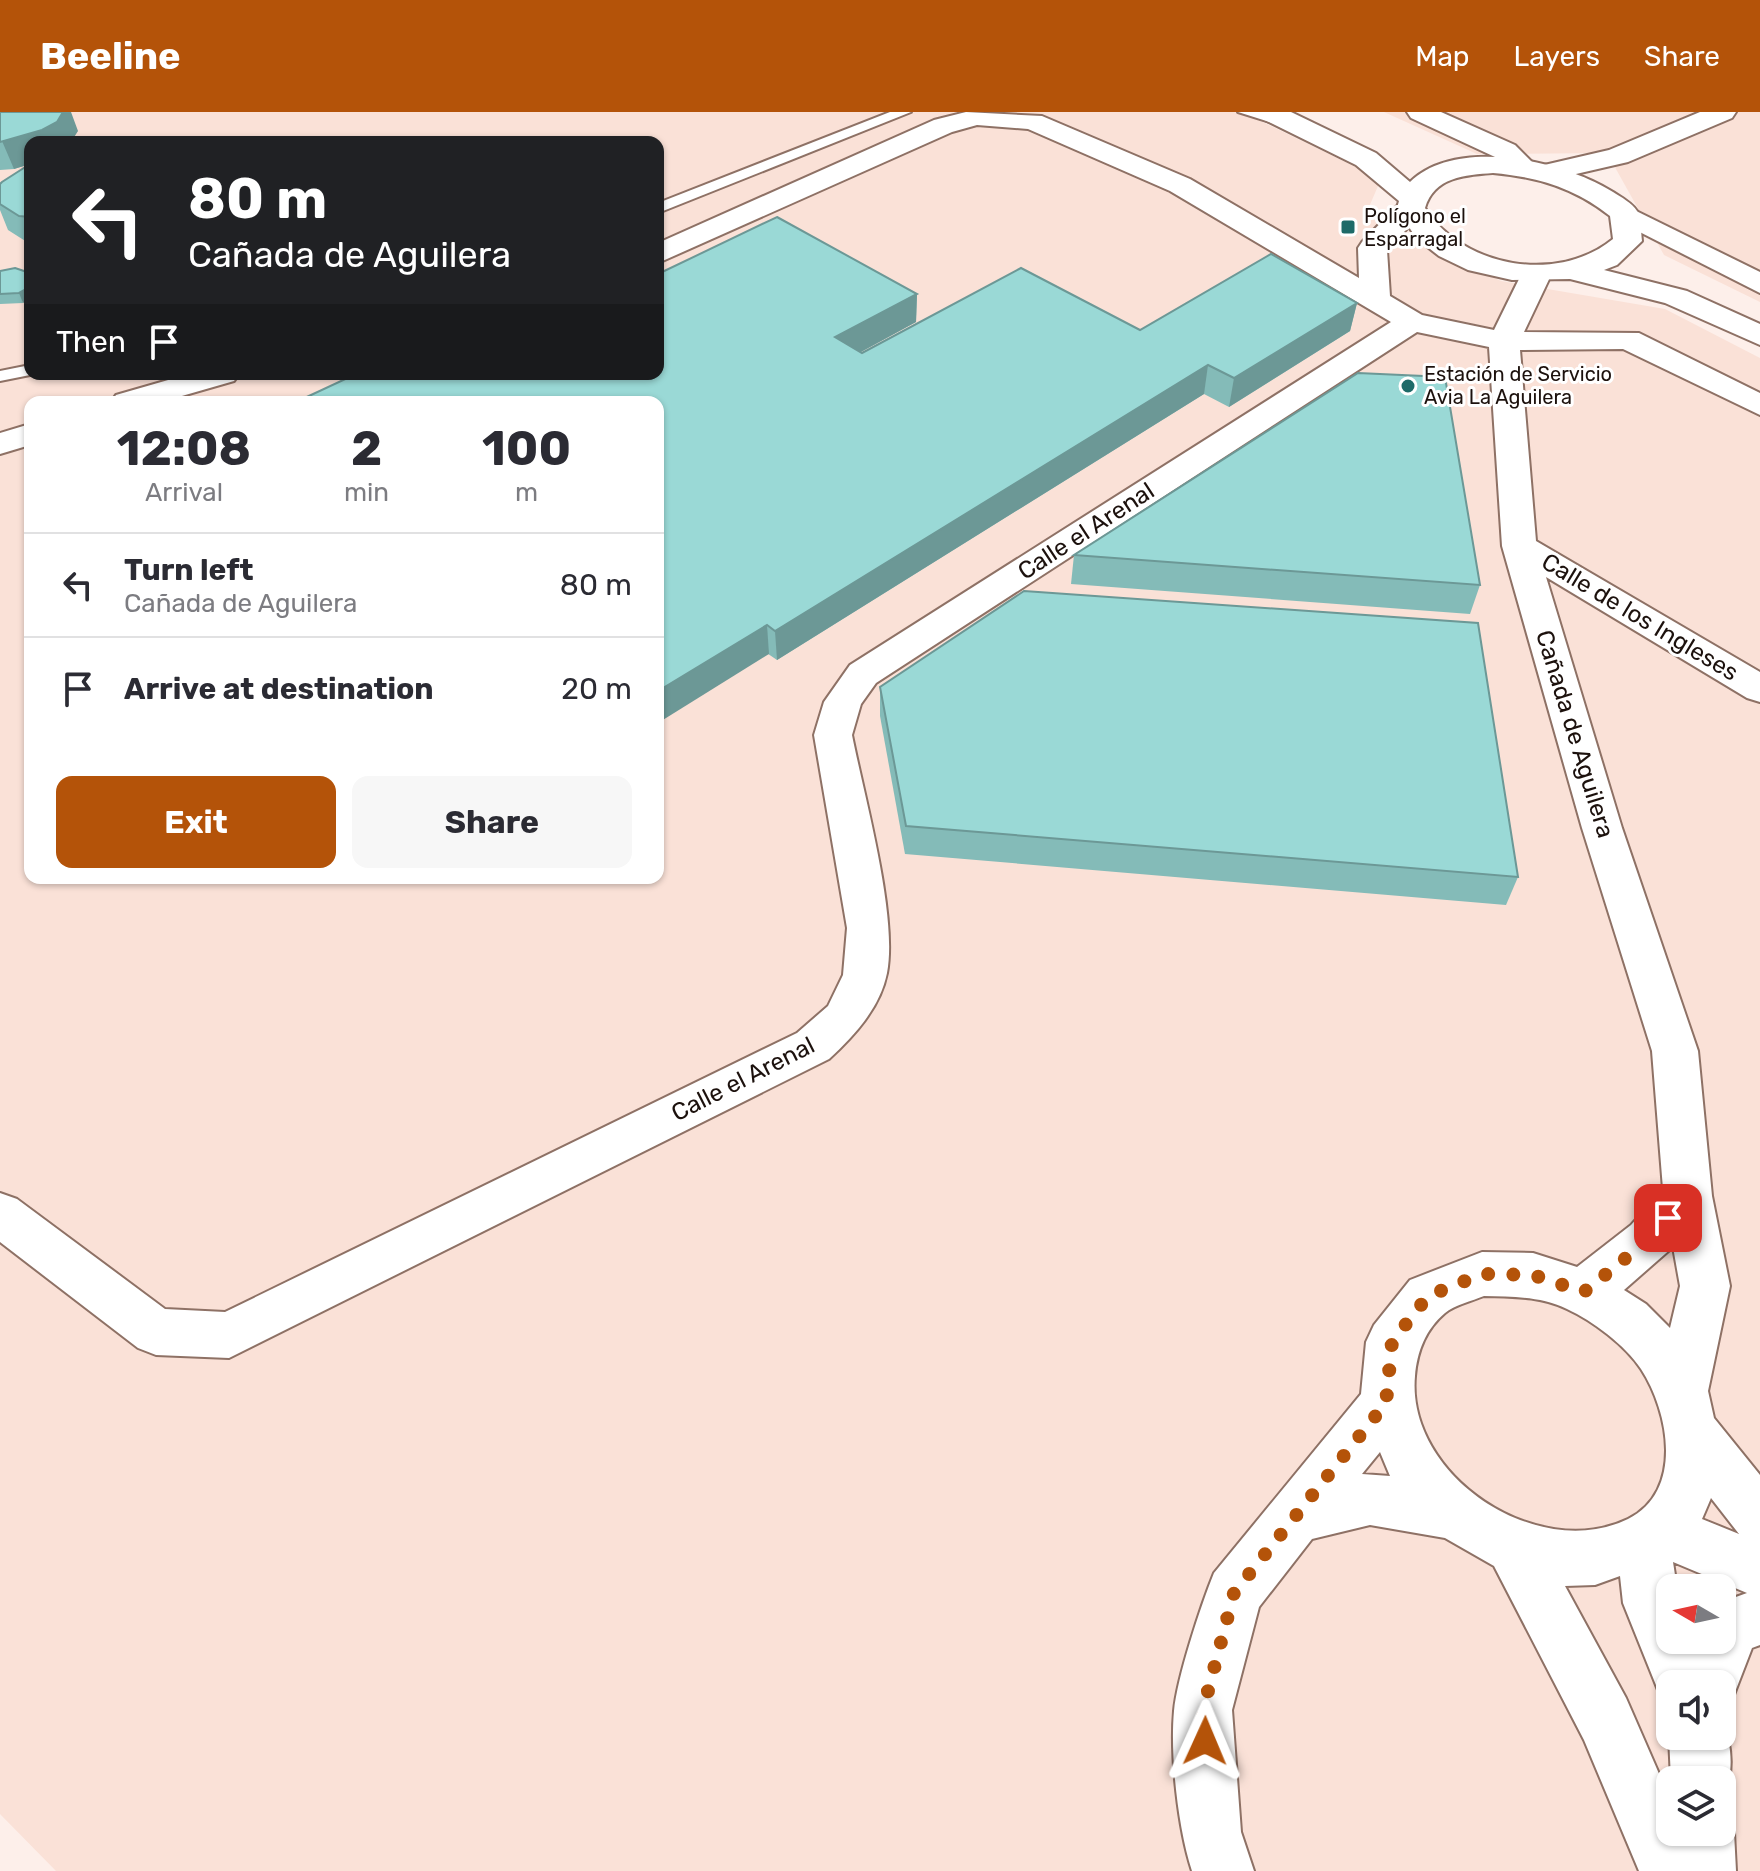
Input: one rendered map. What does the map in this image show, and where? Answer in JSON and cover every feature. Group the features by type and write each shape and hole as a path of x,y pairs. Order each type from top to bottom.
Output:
{"street":[{"path":"1270,112 1310,120 1407,153 1467,167 1522,166 1550,172 1597,190 1626,227 1683,283 1760,320"},
{"path":"1420,112 1505,151 1522,166"},
{"path":"1550,172 1618,156 1723,112"},
{"path":"664,251 943,126 977,117 1004,117 1033,122 1180,185 1412,322 1504,341 1628,340 1760,405"},
{"path":"1310,120 1366,159 1412,204 1418,226 1437,243 1465,258 1500,268 1537,273 1573,271 1599,264 1617,254 1626,227"},
{"path":"1597,190 1618,156"},
{"path":"1375,300 1372,248 1412,204 1422,185 1467,167"},
{"path":"1626,227 1760,284"},
{"path":"1573,271 1676,297 1760,336"},
{"path":"1504,341 1537,273"},
{"name":"Calle el Arenal","path":"0,1214 156,1332 229,1335 813,1046 844,1018 865,975 868,928 833,735 843,702 863,674 1412,322"},
{"name":"Cañada de Aguilera","path":"1504,341 1519,546 1602,828 1675,1051 1688,1196 1705,1286 1686,1410"},
{"path":"148,396 202,380"},
{"path":"0,444 24,436"},
{"name":"Calle de los Ingleses","path":"1519,546 1760,689"},
{"path":"1584,1292 1648,1240 1688,1196"},
{"name":"Cañada de Aguilera","path":"1482,1274 1533,1275 1584,1292 1628,1320 1658,1350 1686,1410 1695,1459 1683,1500 1652,1535 1595,1557 1565,1558 1514,1547 1453,1513 1415,1472 1386,1403 1392,1342 1428,1296 1482,1274"},
{"path":"1223,1871 1210,1832 1203,1710 1234,1593 1386,1403"},
{"path":"1686,1410 1760,1517"},
{"name":"Cañada de Aguilera","path":"1294,1516 1370,1499 1453,1513"},
{"path":"1679,1670 1651,1603 1652,1535 1760,1570"},
{"path":"1514,1547 1605,1719 1670,1871"},
{"path":"1715,1670 1732,1626 1760,1617"},
{"path":"1704,1846 1705,1871"}],"lane":[{"path":"664,206 885,112"},
{"path":"839,134 904,112"},
{"path":"1245,112 1310,120"},
{"path":"0,376 24,371"}],"shaded area":[{"name":"Polígono el Esparragal","path":"0,112 1242,112 1381,179 1366,214 1501,281 1665,309 1760,358 1760,1871 56,1871 0,1814"},
{"path":"1384,112 1760,112 1760,302 1664,255 1607,153 1477,154"}],"building":[{"path":"0,112 63,112 57,122 42,130 0,142"},
{"path":"24,168 24,216 0,204 0,184"},
{"path":"777,217 917,294 835,337 862,353 1021,268 1140,330 1271,254 1357,303 1234,378 1208,365 775,631 767,625 664,687 664,396 309,396 343,380 664,380 664,271"},
{"path":"15,268 24,271 24,290 0,294 0,271"},
{"path":"1358,373 1445,377 1480,585 1074,555"},
{"path":"1024,591 1478,623 1518,877 906,826 880,687"}],"place":[{"name":"Polígono el Esparragal","path":"1348,227"},
{"name":"Estación de Servicio Avia La Aguilera","path":"1408,386"}],"route":[{"path":"1205,1741 1203,1710 1234,1593 1386,1403 1392,1342 1428,1296 1482,1274 1533,1275 1584,1292 1648,1240 1668,1218"}]}
